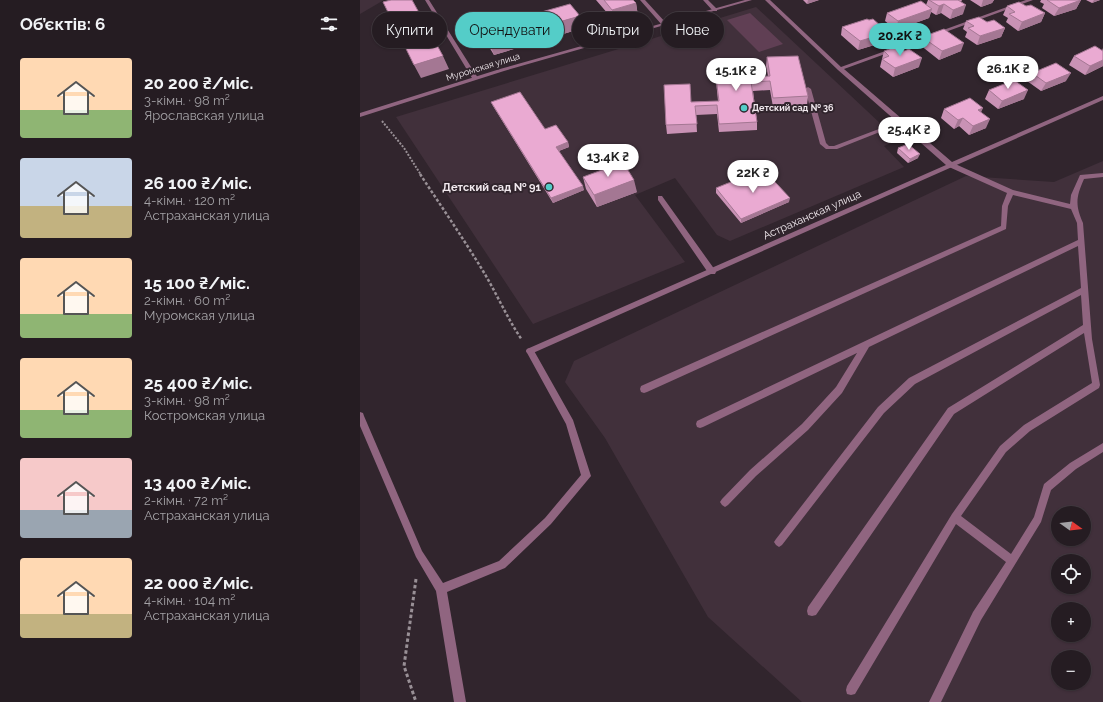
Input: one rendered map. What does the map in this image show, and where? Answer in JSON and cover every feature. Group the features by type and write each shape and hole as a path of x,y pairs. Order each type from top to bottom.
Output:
{"street":[{"path":"427,0 475,78"},
{"path":"642,0 661,21"},
{"path":"705,0 715,10"},
{"name":"Муромская улица","path":"708,12 750,0"},
{"path":"767,0 840,69 951,165 1011,192 1073,207"},
{"path":"840,69 1031,0"},
{"name":"Муромская улица","path":"360,115 475,78 661,25"},
{"path":"808,89 822,144 828,148 835,148 902,122"},
{"name":"Астраханская улица","path":"530,351 712,272 1103,98"},
{"path":"851,690 955,517 1003,449 1028,428 1096,385 1087,327 1080,242 1080,223 1073,207 1074,194 1082,177 1103,175"},
{"path":"644,389 1004,227 1005,206 1011,192"},
{"path":"660,198 712,272"},
{"path":"700,424 1080,242"},
{"path":"779,542 881,410 912,381 1084,290"},
{"path":"812,611 951,411 1087,327"},
{"path":"725,502 754,473 805,427 839,390 866,345"},
{"path":"441,589 502,565 548,522 586,476 570,423 530,351"},
{"path":"360,416 419,554 441,589 460,702"},
{"path":"935,702 976,616 1038,520 1047,487 1073,466 1103,447"},
{"path":"955,517 1012,561"}],"path":[{"path":"376,110 404,148 482,270 501,302 510,322 530,351"},
{"path":"416,702 404,666 411,626 419,554"}],"shaded area":[{"path":"360,0 384,0 360,14"},
{"path":"756,7 898,140 884,146 904,167 730,241 717,235 675,178 635,195 685,262 533,324 396,117 622,48 653,48 653,38 661,36 661,48 724,48 724,17"},
{"path":"750,13 783,44 759,52 727,20"},
{"path":"1103,161 1103,702 802,702 708,617 605,438 565,382 574,361 966,176 1054,182"}],"building":[{"path":"391,0 412,0 419,12 388,12 383,2"},
{"path":"604,0 633,0 636,3 612,10"},
{"path":"929,0 958,0 966,5 953,10 944,4 939,6"},
{"path":"1047,0 1081,0 1059,8"},
{"path":"921,1 932,9 898,21 887,13"},
{"path":"1019,2 1026,6 1031,5 1045,13 1022,22 1009,14 1015,12 1007,6"},
{"path":"570,4 577,12 572,12 572,18 564,21 564,12 542,12"},
{"path":"979,17 987,22 994,20 1005,28 980,36 968,28 974,26 966,21"},
{"path":"867,19 873,19 882,27 876,29 883,34 860,41 842,27"},
{"path":"944,29 964,43 942,51 922,37"},
{"path":"897,46 904,51 909,49 922,58 895,68 882,59 889,56 884,51"},
{"path":"1095,46 1103,51 1103,60 1090,66 1074,56"},
{"path":"406,48 439,48 443,56 414,65"},
{"path":"798,56 808,96 773,98 770,81 751,82 757,122 719,124 717,105 695,106 697,124 666,125 664,85 690,84 691,102 719,101 714,62 745,61 747,77 770,76 767,57"},
{"path":"1056,63 1071,73 1046,83 1032,73"},
{"path":"1014,80 1028,90 1002,101 989,90"},
{"path":"520,92 545,129 556,125 568,142 556,147 583,186 551,198 491,102"},
{"path":"970,98 983,108 978,110 990,119 973,126 963,118 958,120 944,109"},
{"path":"908,144 920,154 910,159 898,148"},
{"path":"623,162 634,180 594,195 583,177"},
{"path":"763,169 790,198 741,219 716,188"}],"place":[{"name":"Детский сад № 36","path":"744,108"},
{"name":"Детский сад № 91","path":"549,187"}]}
